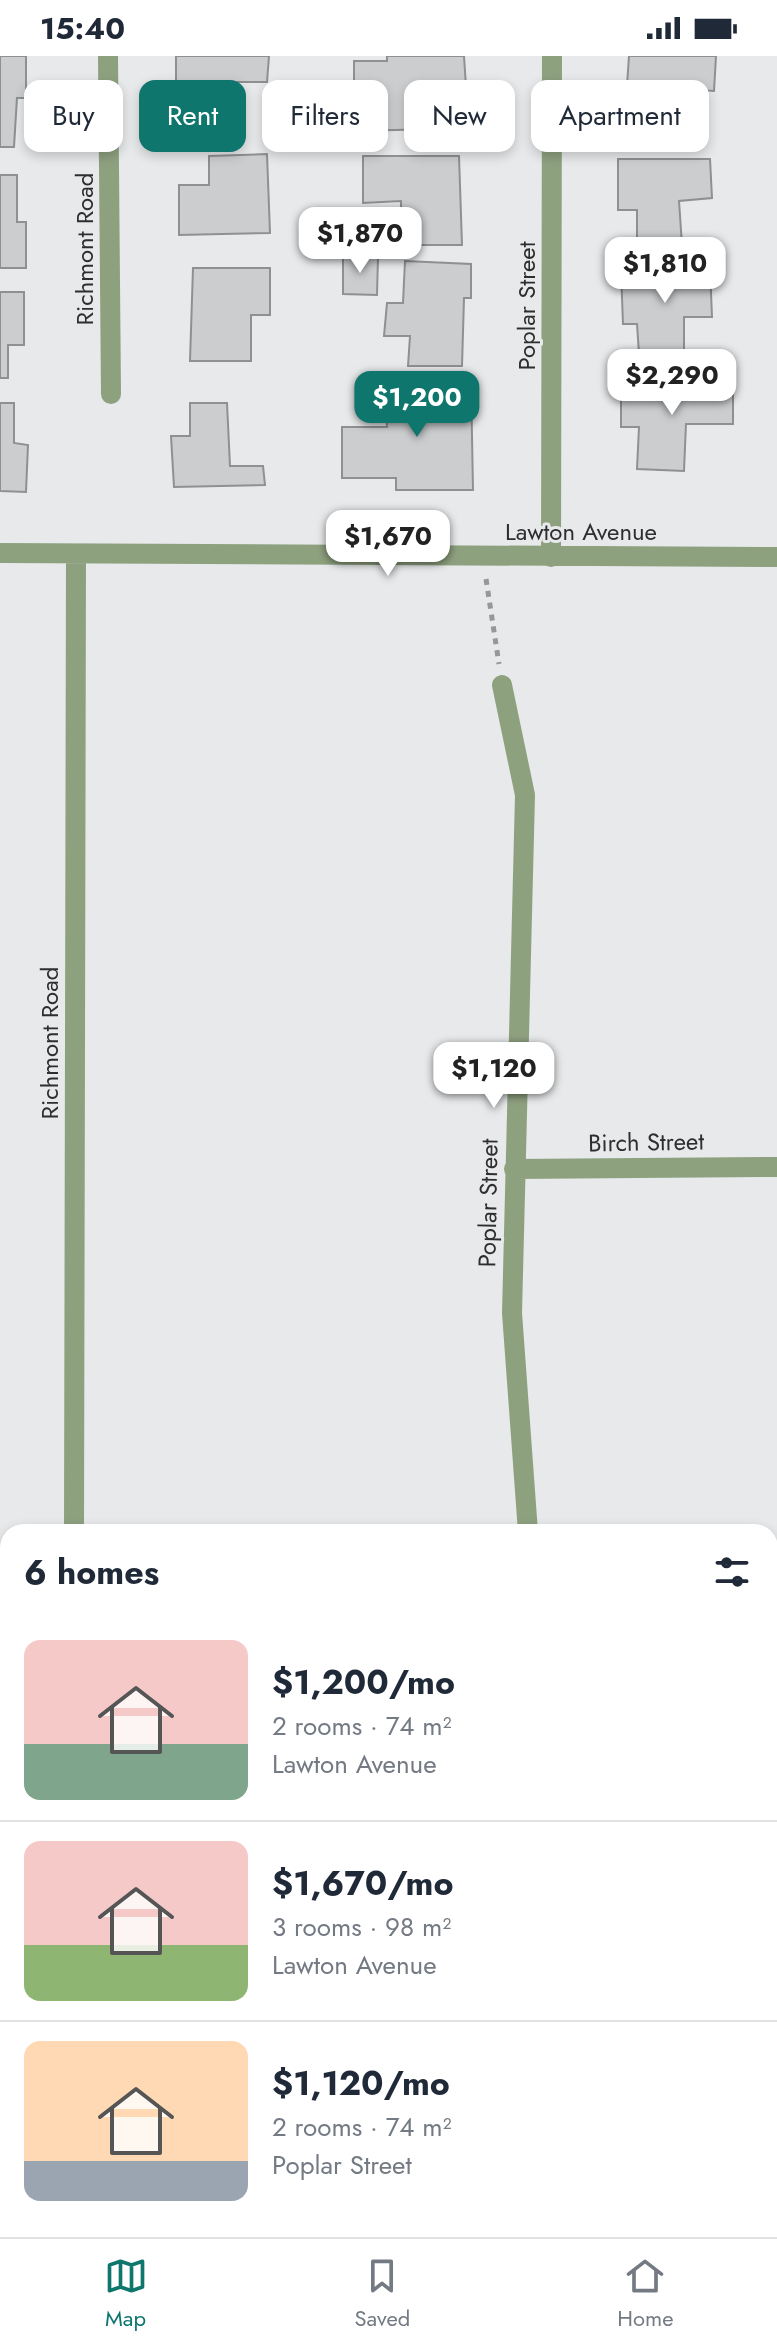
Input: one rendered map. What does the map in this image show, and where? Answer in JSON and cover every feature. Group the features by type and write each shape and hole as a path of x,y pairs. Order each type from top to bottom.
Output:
{"street":[{"name":"Richmont Road","path":"108,56 111,394"},
{"name":"Poplar Street","path":"551,557 552,56"},
{"name":"Lawton Avenue","path":"0,553 777,557"},
{"name":"Richmont Road","path":"74,1524 76,554"},
{"name":"Poplar Street","path":"502,685 525,795 512,1313 527,1524"},
{"name":"Birch Street","path":"514,1169 777,1167"}],"path":[{"path":"483,556 502,685"}],"building":[{"path":"0,56 26,56 24,98 17,98 14,147 0,147"},
{"path":"176,56 269,56 267,80 262,82 176,80"},
{"path":"387,56 464,56 466,80 404,80 404,130 388,130 388,80 354,80 354,61 387,61"},
{"path":"629,56 716,56 714,91 709,91 709,80 627,80"},
{"path":"267,154 270,233 179,235 179,185 209,185 209,156"},
{"path":"363,156 459,156 462,245 401,245 401,201 363,203"},
{"path":"618,159 710,159 712,198 679,201 682,245 637,245 637,210 618,210"},
{"path":"0,175 17,175 17,222 26,222 26,268 0,268"},
{"path":"343,256 378,257 377,295 343,294"},
{"path":"405,261 471,264 471,298 464,298 462,366 408,366 410,336 384,336 387,303 403,303"},
{"path":"193,268 270,268 270,315 251,315 251,361 190,361"},
{"path":"710,268 712,317 684,317 684,352 639,354 637,324 623,324 621,271"},
{"path":"0,292 24,292 24,345 8,345 8,378 0,378"},
{"path":"471,382 473,490 396,490 396,478 342,478 342,427 387,427 384,385"},
{"path":"621,382 733,382 733,424 686,424 684,471 637,469 639,427 621,427"},
{"path":"0,403 14,403 14,443 28,445 26,492 0,491"},
{"path":"190,403 227,403 230,466 263,466 265,485 174,487 171,436 190,436"}]}
